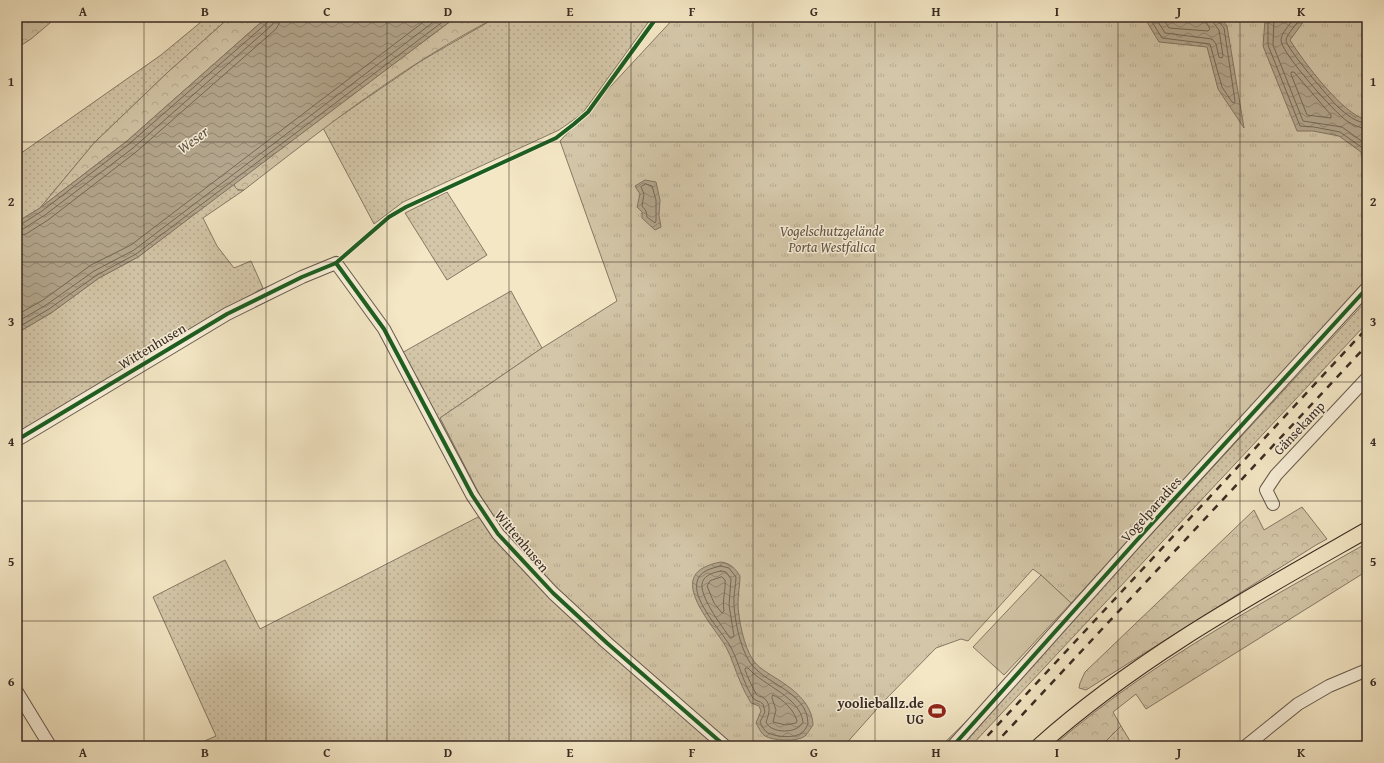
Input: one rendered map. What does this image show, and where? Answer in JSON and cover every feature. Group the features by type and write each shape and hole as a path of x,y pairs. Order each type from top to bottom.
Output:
{"main road":[{"path":"1039,746 1088,705 1151,659 1222,614 1367,530"}],"street":[{"name":"Wittenhusen","path":"17,440 227,314 302,277 336,263 384,329 472,495 498,534 553,593 607,643 725,746"},
{"name":"Vogelparadies","path":"953,746 1142,534 1367,288"},
{"name":"Gänsekamp","path":"1273,504 1266,490 1276,475 1367,378"},
{"path":"1246,746 1298,704 1329,686 1367,670"},
{"path":"17,692 50,746"}],"green space":[{"path":"27,17 57,17 31,39 17,48 17,26"},
{"path":"207,17 230,17 168,72 94,143 40,208 17,222 17,156 161,55"},
{"path":"230,17 267,17 127,141 40,208 94,143 168,72"},
{"path":"456,17 497,17 463,35 398,76 335,120 244,190 236,189 234,184"},
{"path":"497,17 652,17 582,114 559,130 403,202 374,224 323,128 421,61"},
{"name":"Vogelschutzgelände Porta Westfalica","path":"675,17 1367,17 1367,283 1071,603 1033,569 968,641 961,639 936,648 884,701 844,746 729,746 557,594 505,538 488,511 440,418 542,348 617,301 560,141"},
{"path":"234,184 238,190 244,190 203,218 217,246 234,268 251,261 263,288 17,433 17,333 51,313 99,278 138,257"},
{"path":"447,192 487,255 447,280 405,213"},
{"path":"511,291 542,348 440,418 488,511 729,746 193,746 216,736 153,597 225,560 260,629 482,515 393,358"},
{"path":"1367,300 1367,323 971,746 941,746 1087,604"},
{"path":"1302,507 1327,539 1086,690 1079,688 1085,672 1254,510 1264,530"},
{"path":"1367,543 1367,571 1146,709 1136,694 1113,712 1121,726 1101,746 1053,746 1105,704 1165,662 1251,609"},
{"path":"1041,575 1071,603 1004,675 973,647"},
{"path":"1121,726 1133,746 1101,746"}],"water":[{"name":"Weser","path":"267,17 456,17 138,257 99,278 51,313 17,333 17,222 40,208 127,141"},
{"path":"1144,17 1220,17 1227,26 1244,128 1218,89 1207,47 1159,42"},
{"path":"1264,17 1307,17 1290,40 1304,61 1324,86 1357,116 1367,120 1367,169 1364,167 1361,152 1339,136 1313,131 1297,131 1263,46"},
{"path":"645,180 656,182 660,200 659,215 661,227 655,230 642,218 642,212 637,207 640,194 635,186"},
{"path":"721,562 732,566 740,576 738,603 739,616 744,640 753,660 762,669 788,686 800,696 809,709 813,725 802,738 779,740 769,738 762,733 756,723 761,711 759,706 751,703 742,687 726,647 706,618 694,595 693,585 695,575 705,567"}],"railway":[{"path":"978,746 1367,328"},
{"path":"993,746 1367,345"}],"cycle path":[{"path":"17,440 227,314 302,277 336,263 389,217 406,207 556,138 588,112 657,17"},
{"path":"336,263 384,329 472,495 498,534 553,593 607,643 725,746"},
{"path":"953,746 1137,540 1367,288"}],"place":[{"name":"yoolieballz.de UG","path":"937,711"}]}
